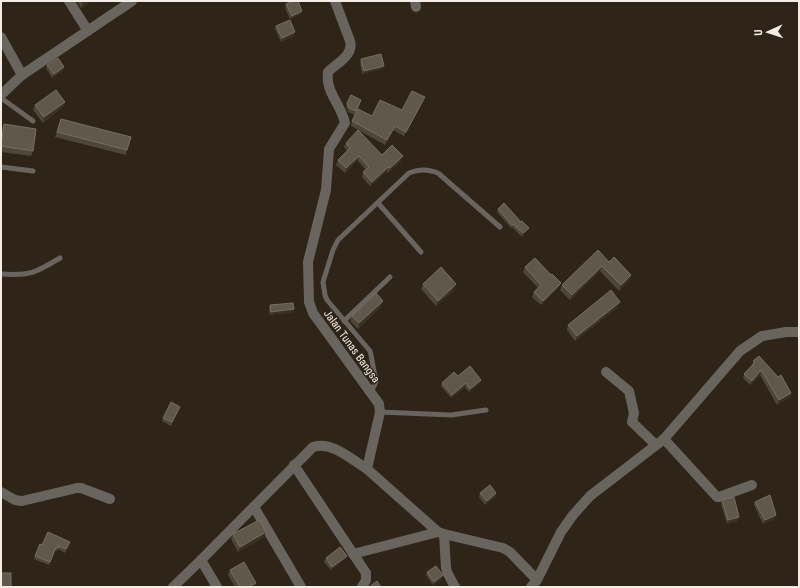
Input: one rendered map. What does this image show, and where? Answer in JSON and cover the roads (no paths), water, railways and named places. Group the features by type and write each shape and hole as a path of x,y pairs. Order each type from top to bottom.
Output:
{"street":[{"path":"69,1 88,31"},
{"path":"1,99 22,75 132,1"},
{"name":"Jalan Tunas Bangsa","path":"335,1 351,48 349,53 328,72 328,80 329,89 345,123 329,149 326,190 308,262 309,302 313,313 379,404 380,412"},
{"path":"1,37 22,75"},
{"path":"354,554 441,533 503,548 510,552 534,583 561,532 577,510 590,496 660,442 740,351 762,336 786,332 799,332"},
{"path":"606,372 629,391 634,414 632,422 660,442 717,496 721,496 752,484"},
{"path":"367,469 380,412"},
{"path":"173,587 312,447 322,445 333,448 367,469 441,533 447,572 455,587"},
{"path":"294,465 366,573 366,580 362,587"},
{"path":"1,492 15,500 22,502 81,488 110,499"},
{"path":"254,507 301,587"},
{"path":"201,560 217,587"}],"lane":[{"path":"1,99 33,121"},
{"path":"1,167 33,171"},
{"path":"371,392 376,382 372,354 327,300 323,288 323,282 332,250 338,240 410,173 418,170 429,170 438,173 500,227"},
{"path":"378,203 421,252"},
{"path":"1,274 30,274 60,258"},
{"path":"344,321 390,277"},
{"path":"380,412 451,415 486,410"}]}
